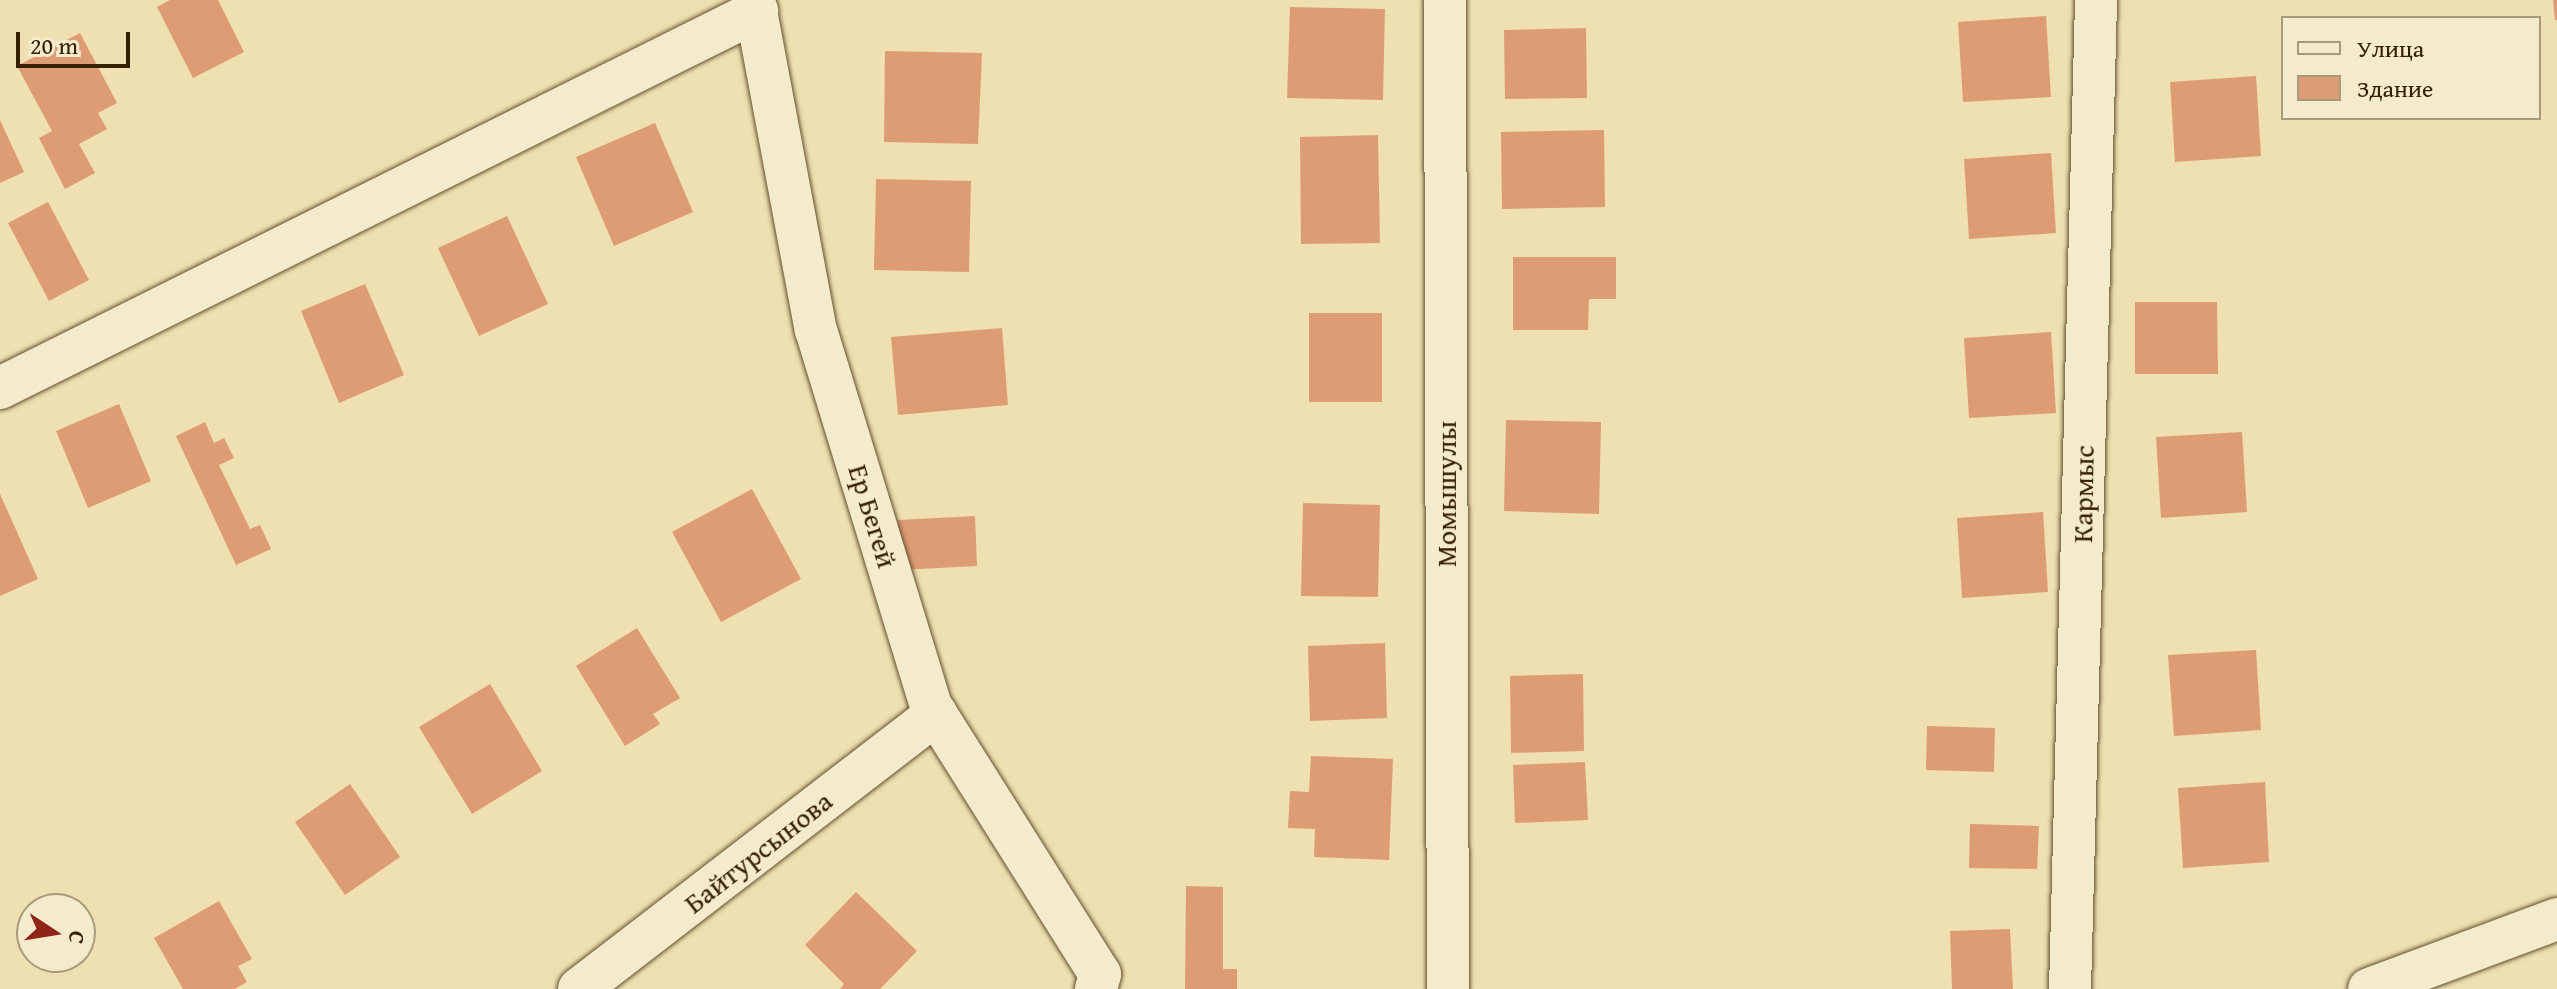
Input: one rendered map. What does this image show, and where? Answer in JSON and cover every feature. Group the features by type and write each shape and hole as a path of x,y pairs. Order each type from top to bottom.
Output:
{"street":[{"name":"Момышулы","path":"1445,0 1448,989"},
{"name":"Кармыс","path":"2070,989 2096,0"},
{"path":"0,388 756,6"},
{"name":"Ер Бегей","path":"756,6 816,330 936,714 1100,974 1096,989"},
{"name":"Байтурсынова","path":"579,989 936,714"},
{"path":"2369,989 2557,919"}],"building":[{"path":"170,0 218,0 244,52 193,78 157,7"},
{"path":"2553,0 2557,0 2557,20 2555,20"},
{"path":"1290,7 1385,9 1383,100 1287,98"},
{"path":"2046,16 2051,97 1963,102 1958,22"},
{"path":"1586,28 1587,98 1505,99 1504,30"},
{"path":"80,33 117,103 98,113 107,129 79,144 95,173 65,189 39,138 52,131 17,66"},
{"path":"885,51 982,53 978,144 884,142"},
{"path":"2256,76 2261,156 2175,162 2170,82"},
{"path":"0,120 24,172 0,183"},
{"path":"655,123 693,212 614,246 576,157"},
{"path":"1604,130 1605,207 1502,209 1501,132"},
{"path":"1378,135 1380,243 1301,244 1300,137"},
{"path":"2051,153 2056,233 1969,239 1964,159"},
{"path":"876,179 971,181 969,272 874,270"},
{"path":"48,202 89,280 49,301 8,223"},
{"path":"507,216 548,304 479,336 438,248"},
{"path":"1513,257 1616,257 1616,299 1589,299 1588,330 1513,330"},
{"path":"365,284 404,375 339,403 301,311"},
{"path":"2135,302 2217,302 2218,374 2135,374"},
{"path":"1309,313 1382,313 1382,402 1309,402"},
{"path":"1002,328 1008,405 898,415 891,337"},
{"path":"2051,332 2056,413 1969,418 1964,338"},
{"path":"119,404 151,481 88,508 56,431"},
{"path":"1506,420 1601,422 1599,514 1504,511"},
{"path":"205,422 214,443 224,438 234,458 219,465 250,529 260,525 271,549 236,565 176,436"},
{"path":"2242,432 2247,512 2161,518 2156,437"},
{"path":"752,489 801,579 721,622 672,532"},
{"path":"0,494 38,579 0,596"},
{"path":"1303,503 1380,505 1378,597 1301,596"},
{"path":"2043,512 2048,592 1962,598 1957,518"},
{"path":"975,516 977,566 900,570 898,520"},
{"path":"637,628 680,698 653,714 660,724 625,746 576,666"},
{"path":"1385,643 1387,718 1310,721 1308,646"},
{"path":"2256,650 2261,730 2174,736 2168,655"},
{"path":"1583,674 1584,751 1511,753 1510,676"},
{"path":"490,684 542,771 472,814 419,727"},
{"path":"1927,726 1995,728 1994,772 1926,770"},
{"path":"1311,756 1393,759 1389,860 1314,857 1315,829 1288,828 1290,791 1309,792"},
{"path":"1585,762 1588,820 1515,823 1513,765"},
{"path":"2265,782 2269,862 2183,868 2178,788"},
{"path":"350,784 400,857 345,895 295,822"},
{"path":"1970,824 2039,826 2037,869 1969,868"},
{"path":"1186,886 1223,887 1223,969 1237,969 1237,989 1185,989"},
{"path":"856,892 917,951 880,989 840,989 844,984 805,945"},
{"path":"219,901 252,959 238,966 247,982 235,989 183,989 154,938"},
{"path":"2010,929 2013,989 1952,989 1950,931"}]}
